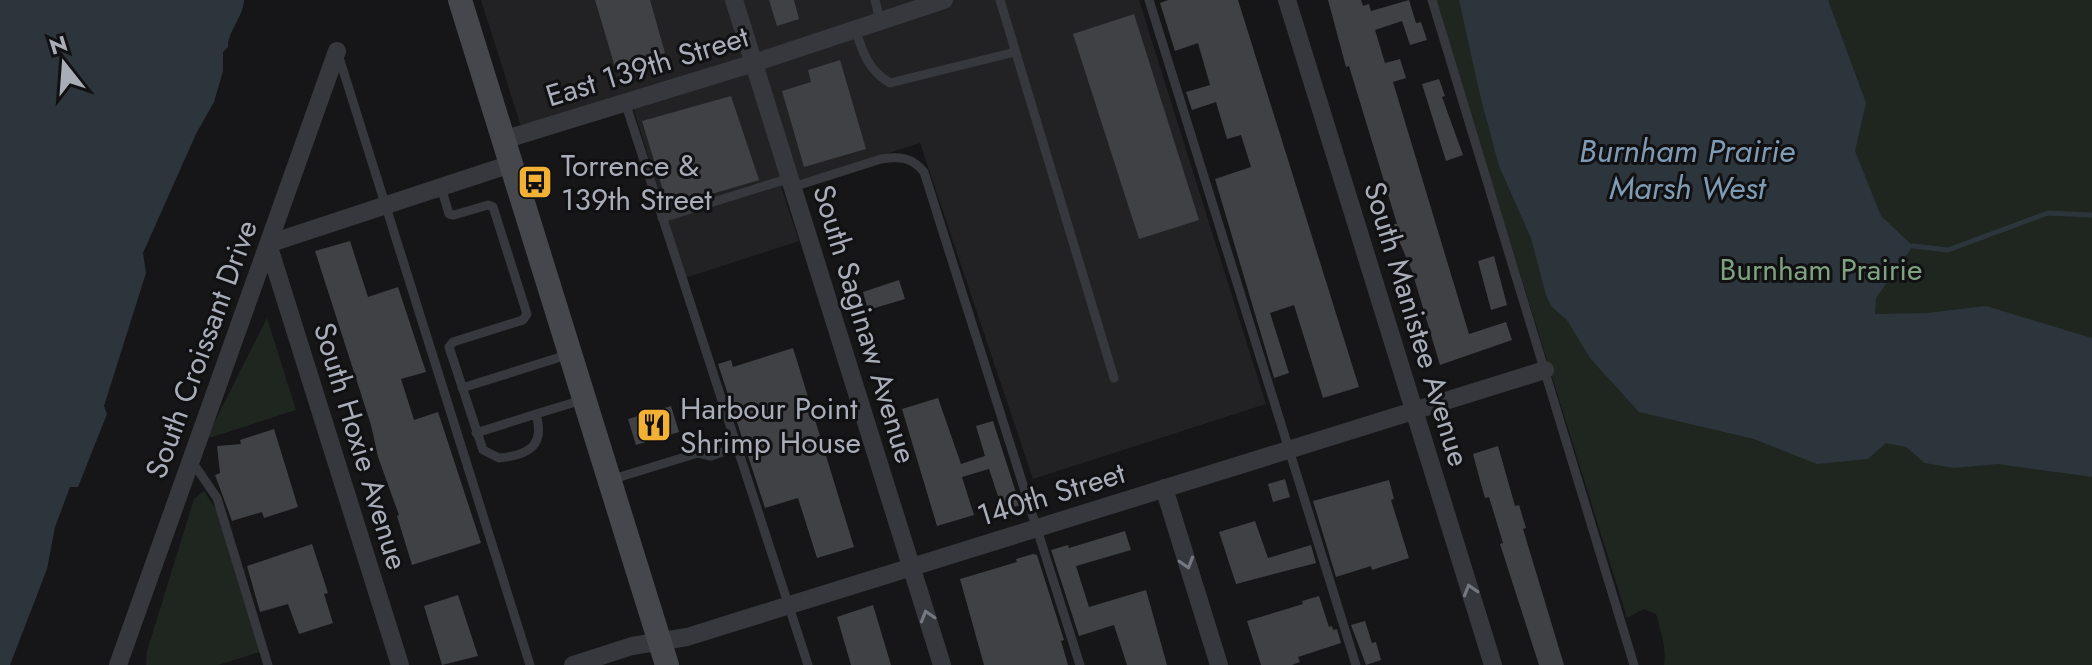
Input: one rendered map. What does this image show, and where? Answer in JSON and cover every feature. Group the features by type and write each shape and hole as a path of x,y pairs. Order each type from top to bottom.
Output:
{"main road":[{"path":"460,0 664,653"}],"street":[{"name":"South Saginaw Avenue","path":"734,0 942,665"},
{"name":"East 139th Street","path":"503,140 754,63 944,0"},
{"name":"South Manistee Avenue","path":"1287,0 1493,665"},
{"name":"South Croissant Drive","path":"118,665 337,51"},
{"path":"268,244 511,164"},
{"name":"South Hoxie Avenue","path":"268,244 400,665"},
{"name":"140th Street","path":"573,665 632,646 664,653 687,637 1545,370"},
{"path":"1164,488 1219,665"},
{"path":"125,646 131,665"}],"lane":[{"path":"875,0 880,21"},
{"path":"1000,0 1114,378"},
{"path":"1149,0 1356,665"},
{"path":"1432,0 1634,665"},
{"path":"855,29 868,65 890,83 1015,52"},
{"path":"337,51 530,665"},
{"path":"625,102 808,665"},
{"path":"662,218 881,159 894,157 916,162 924,172 1080,665"},
{"path":"441,187 449,214 488,205 493,207 527,314 523,320 453,342 449,347 483,450 499,458 528,450 536,444 541,430 536,414"},
{"path":"462,388 570,354"},
{"path":"476,433 584,399"},
{"path":"454,423 471,417"},
{"path":"609,480 698,453 711,456 737,447"},
{"path":"191,460 217,498 268,665"}],"shaded area":[{"path":"481,0 1139,0 1266,404 1033,479 920,143 781,187 799,241 685,278 633,107 525,139"}],"green space":[{"name":"Burnham Prairie","path":"1435,0 2092,0 2092,665 1664,665 1664,645 1656,614 1644,609 1627,618"},
{"path":"267,318 296,410 206,439"},
{"path":"204,491 217,511 260,652 218,665 146,665 147,651 194,499"}],"water":[{"path":"0,0 244,0 228,47 223,52 223,71 214,102 196,134 143,253 146,273 104,406 107,414 78,487 70,487 55,527 47,569 10,665 0,665"},
{"name":"Burnham Prairie Marsh West","path":"1459,0 1828,0 1866,103 1855,151 1881,216 1913,246 1876,298 1875,314 1927,313 1986,306 2092,338 2092,477 1998,464 1954,468 1925,463 1906,447 1886,443 1868,459 1817,464 1754,439 1639,412 1590,358 1567,320 1551,306 1546,295 1531,238 1499,166"}],"building":[{"path":"595,0 650,0 665,53 615,67"},
{"path":"769,0 794,0 799,19 777,26"},
{"path":"1168,0 1238,0 1359,387 1323,398 1294,305 1270,313 1289,373 1274,378 1215,179 1251,167 1241,135 1227,139 1216,102 1192,110 1186,92 1210,85 1198,43 1175,51 1160,3"},
{"path":"1328,0 1361,0 1363,6 1369,4 1371,11 1409,0 1416,23 1421,22 1427,40 1410,45 1402,21 1375,30 1385,63 1400,59 1406,78 1393,82 1469,334 1506,322 1512,340 1440,365 1412,271 1394,224 1397,224 1349,66 1346,67"},
{"path":"1134,14 1199,220 1139,239 1073,34"},
{"path":"840,60 866,149 804,167 782,91 811,82 808,70"},
{"path":"1439,79 1445,96 1442,97 1463,155 1446,161 1422,84"},
{"path":"731,96 759,180 668,207 642,121"},
{"path":"350,241 368,297 398,287 426,372 401,379 414,420 438,412 481,543 412,565 315,251"},
{"path":"1494,256 1507,305 1491,310 1478,261"},
{"path":"899,280 905,299 868,310 863,292"},
{"path":"793,348 854,547 817,558 798,498 765,508 718,364 731,360 733,367"},
{"path":"938,398 961,464 985,456 976,426 993,421 1020,505 1003,511 989,469 962,477 974,515 937,526 902,409"},
{"name":"Harbour Point Shrimp House","path":"671,406 679,432 636,445 628,419"},
{"path":"274,429 298,507 264,518 262,512 232,521 215,475 220,473 217,446 241,444 240,440"},
{"path":"1498,446 1515,506 1519,505 1526,528 1523,529 1564,665 1539,665 1500,544 1503,543 1489,497 1485,498 1473,454"},
{"path":"1285,479 1290,497 1273,502 1268,484"},
{"path":"1389,480 1394,499 1391,500 1409,558 1336,577 1313,501"},
{"path":"1255,521 1268,558 1311,545 1316,563 1236,584 1219,532"},
{"path":"1125,531 1131,550 1076,566 1089,607 1146,590 1167,665 1127,665 1114,625 1079,636 1051,550 1068,545 1069,548"},
{"path":"312,544 328,593 324,594 333,623 299,634 288,604 260,612 247,566"},
{"path":"1037,555 1064,640 1061,641 1068,665 984,665 960,579"},
{"path":"458,595 478,656 442,665 424,606"},
{"path":"1319,596 1329,627 1337,629 1341,643 1298,657 1300,662 1292,665 1261,665 1247,621"},
{"path":"873,605 891,665 851,665 837,617"},
{"path":"1365,621 1381,660 1366,665 1351,625"}],"waterway":[{"path":"1913,246 1948,250 2048,213 2092,215"}],"place":[{"name":"Torrence & 139th Street","path":"535,182"},
{"name":"Harbour Point Shrimp House","path":"654,425"}]}
